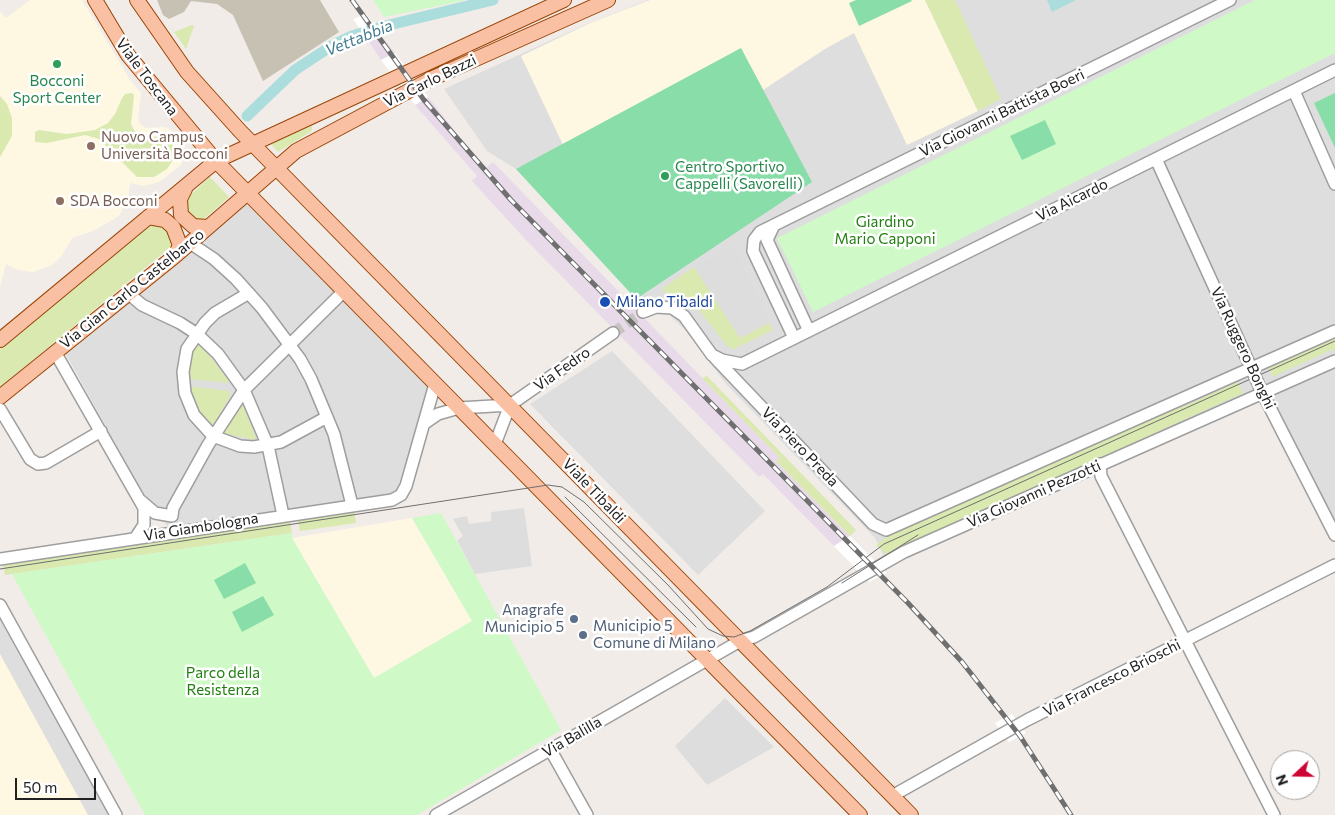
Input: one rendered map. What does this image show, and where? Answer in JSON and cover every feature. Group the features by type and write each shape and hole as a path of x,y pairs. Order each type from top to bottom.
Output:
{"main road":[{"name":"Viale Toscana","path":"95,0 128,55 216,161 246,193"},
{"path":"137,0 187,72 276,168"},
{"name":"Via Carlo Bazzi","path":"216,161 564,0"},
{"name":"Via Carlo Bazzi","path":"262,179 296,151 433,78 608,0"},
{"path":"310,117 318,121 320,125 319,132 312,142"},
{"path":"0,340 148,217 186,188 216,161"},
{"name":"Viale Tibaldi","path":"276,168 911,815"},
{"name":"Via Gian Carlo Castelbarco","path":"0,397 175,256 262,179"},
{"path":"186,188 178,206 181,215 193,226 208,227"},
{"path":"246,193 860,815"},
{"path":"148,217 165,220 173,227 180,245 175,256"}],"street":[{"name":"Via Giovanni Battista Boeri","path":"794,338 752,251 754,240 760,232 1230,0"},
{"name":"Via Aicardo","path":"742,364 1335,70"},
{"path":"1294,91 1335,184"},
{"name":"Via Ruggero Bonghi","path":"1156,159 1263,394 1335,535"},
{"path":"774,225 767,240 810,331"},
{"path":"190,243 214,259 249,293 290,343 312,379 327,417 345,472 352,505"},
{"path":"189,530 175,521 172,516 174,508 213,436 244,390 344,291"},
{"path":"128,293 142,305 180,323 197,334 218,354 244,390 268,446 283,514"},
{"path":"249,293 216,313 197,334 187,349 183,362 185,393 194,415 213,436 240,446 268,446 294,436 327,417"},
{"name":"Via Piero Preda","path":"644,312 656,307 672,308 684,316 712,355 873,524 886,530 893,528"},
{"name":"Via Giovanni Pezzotti","path":"893,528 1335,331"},
{"name":"Via Fedro","path":"510,405 613,333"},
{"path":"55,352 140,500 145,517 141,531 136,537"},
{"path":"712,355 722,360 742,364 740,376 744,389"},
{"name":"Via Giovanni Pezzotti","path":"708,661 740,641 754,637 904,552 1335,361"},
{"path":"425,423 435,384"},
{"path":"425,423 438,414 459,408 510,405 495,444"},
{"path":"0,409 30,459 38,464 46,463 101,432"},
{"name":"Via Giambologna","path":"0,558 283,514 392,500 401,495 408,480 425,423"},
{"path":"1100,464 1101,476 1274,815"},
{"path":"140,500 155,513 172,516"},
{"name":"Via Francesco Brioschi","path":"892,796 1027,720 1335,565"},
{"path":"0,605 116,815"},
{"name":"Via Balilla","path":"436,815 708,661"},
{"path":"550,749 587,815"}],"shaded area":[{"name":"Nuovo Campus Università Bocconi","path":"30,0 82,0 130,80 141,93 138,118 140,124 146,128 165,127 173,131 181,142 185,156 181,165 159,182 144,186 130,183 128,198 119,216 93,231 72,238 61,257 52,265 33,272 17,270 6,264 0,287 0,11 6,18"},
{"path":"157,0 320,0 339,32 263,81 233,15 217,4 191,1 184,12 169,19 163,15"},
{"path":"648,0 1335,0 1335,357 885,559 875,538 726,384 686,331 665,311 636,299 516,169 487,151 444,89 589,23"},
{"path":"650,0 925,0 978,111 907,145 854,33 825,49 763,90 741,49 563,145 521,56 590,23"},
{"path":"380,34 395,53 381,60 367,39"},
{"path":"428,97 485,169 493,162 780,458 777,462 850,536 834,546 763,474 759,477 525,239 472,181 477,176 415,105"},
{"path":"246,195 433,384 398,494 169,528 144,497 66,354"},
{"path":"734,246 769,323 740,338 694,267"},
{"path":"612,351 765,511 698,575 530,404"},
{"path":"1335,362 1335,533 1266,395"},
{"path":"524,508 532,566 475,574 457,540 463,536 453,519 467,516 469,524 491,521 491,512"},
{"path":"412,518 472,621 374,678 292,538"},
{"path":"0,607 115,815 0,815"},
{"path":"0,654 88,815 0,815"},
{"path":"725,698 774,747 707,785 675,746"}],"green space":[{"path":"373,0 466,0 384,17"},
{"path":"856,0 912,1 859,26 849,3"},
{"path":"925,0 955,0 1001,99 978,111"},
{"name":"Giardino Mario Capponi","path":"1255,0 1335,0 1335,53 813,312 777,238"},
{"path":"192,25 194,26 186,49 174,32"},
{"name":"Centro Sportivo Cappelli (Savorelli)","path":"741,48 812,182 636,299 516,169"},
{"path":"132,93 134,95 131,124 134,130 140,136 162,137 169,140 173,145 173,160 167,169 154,177 137,177 99,139 85,135 47,143 35,142 35,132 39,130 67,134 95,130 108,123 125,94"},
{"path":"1335,93 1335,148 1314,103"},
{"path":"0,96 7,104 12,118 12,136 0,157"},
{"path":"1045,120 1056,144 1022,160 1010,136"},
{"path":"312,124 312,131 278,152 270,143"},
{"path":"210,177 229,197 204,219 197,220 187,215 185,203 188,197"},
{"path":"152,223 161,223 173,237 173,245 0,387 0,348"},
{"path":"694,267 740,338 769,323 773,330 734,349 728,347 699,310 684,298 663,291 664,287"},
{"path":"1335,333 1335,352 1333,349 1272,377 1268,366"},
{"path":"198,341 230,383 188,379 189,353"},
{"path":"707,376 856,530 850,536 776,461 780,458 702,378"},
{"path":"1238,382 1243,393 887,555 876,545 890,535 1178,405 1180,408"},
{"path":"188,386 229,391 230,396 211,429 201,420"},
{"path":"242,403 256,438 255,440 222,433 238,406"},
{"path":"354,509 356,523 300,531 297,518"},
{"name":"Parco della Resistenza","path":"441,513 561,730 417,815 145,815 12,574 292,533 292,538 374,678 472,621 412,518"},
{"path":"290,520 292,533 5,575 3,564"},
{"path":"245,563 256,583 224,599 214,580"},
{"path":"263,596 274,615 242,632 232,612"}],"water":[{"path":"1047,0 1076,0 1052,12"}],"pier":[{"path":"366,14 380,34 367,39 353,19"},
{"path":"395,53 428,97 415,105 381,60"},
{"path":"850,536 887,573 869,582 834,546"},
{"path":"1012,714 1026,733 1009,742 995,723"}],"waterway":[{"name":"Vettabbia","path":"247,116 295,70 333,45 352,36 389,25 493,0"}],"tunnel":[{"path":"613,333 643,312"}],"tram line":[{"path":"0,569 548,485 562,487 584,502 668,585 708,629 723,636 734,637 750,631 827,587 884,544 1335,341"},
{"path":"565,497 696,627"},
{"path":"842,583 918,535"}],"railway":[{"path":"352,0 424,100 511,200 908,603 962,662 1020,736 1071,815"}],"place":[{"name":"Bocconi Sport Center","path":"57,64"},
{"name":"Nuovo Campus Università Bocconi","path":"91,146"},
{"name":"Centro Sportivo Cappelli (Savorelli)","path":"665,176"},
{"name":"SDA Bocconi","path":"60,201"},
{"name":"Milano Tibaldi","path":"605,302"},
{"name":"Anagrafe Municipio 5","path":"574,619"},
{"name":"Municipio 5 Comune di Milano","path":"583,635"}]}
